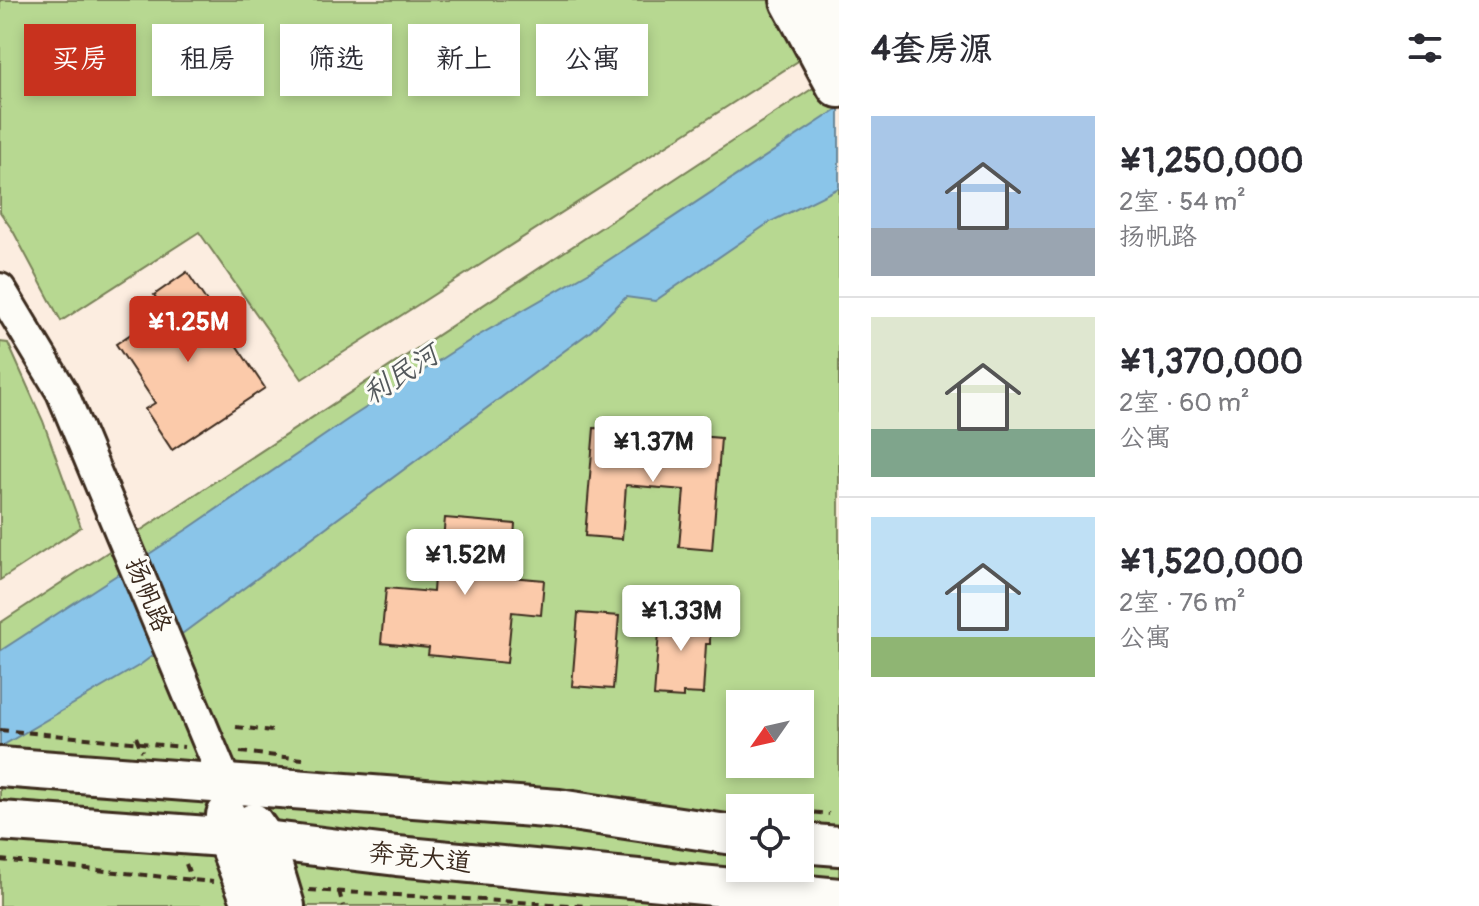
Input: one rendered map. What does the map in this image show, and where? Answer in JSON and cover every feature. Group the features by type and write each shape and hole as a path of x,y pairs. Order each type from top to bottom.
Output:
{"highway":[{"path":"793,0 839,85"}],"main road":[{"path":"819,0 839,32"},
{"path":"0,767 559,809 726,834"},
{"path":"226,784 226,838 253,906"},
{"name":"扬帆路","path":"226,784 265,840 285,906"},
{"name":"奔竞大道","path":"0,821 265,840 397,856 839,898"},
{"path":"814,844 839,846"}],"street":[{"name":"扬帆路","path":"0,289 11,325 62,392 226,784"}],"path":[{"path":"236,727 272,731"},
{"path":"0,730 212,749"},
{"path":"814,812 839,815"},
{"path":"339,891 343,906"}],"green space":[{"path":"0,0 770,0 806,56 302,379 199,232 61,321 0,212"},
{"path":"839,71 839,906 0,906 0,623"},
{"path":"0,342 8,343 43,421 81,527 0,580"}],"water":[{"path":"839,108 839,188 770,222 655,301 626,297 591,331 140,665 0,747 0,651 350,418 469,341 595,269"}],"building":[{"path":"187,272 265,388 172,450 145,409 155,403 116,344 165,311 154,295"},
{"path":"594,428 627,430 625,447 685,452 686,435 721,438 712,550 679,547 684,490 626,485 622,539 585,536"},
{"path":"445,518 515,524 511,577 544,580 541,615 512,612 507,663 428,655 429,648 381,643 386,588 433,592 435,562 441,563"},
{"path":"661,607 690,609 689,617 710,618 703,694 683,693 683,698 654,696"},
{"path":"578,613 619,616 613,689 572,686"}],"water label":[{"name":"利民河","path":"401,375"}]}
